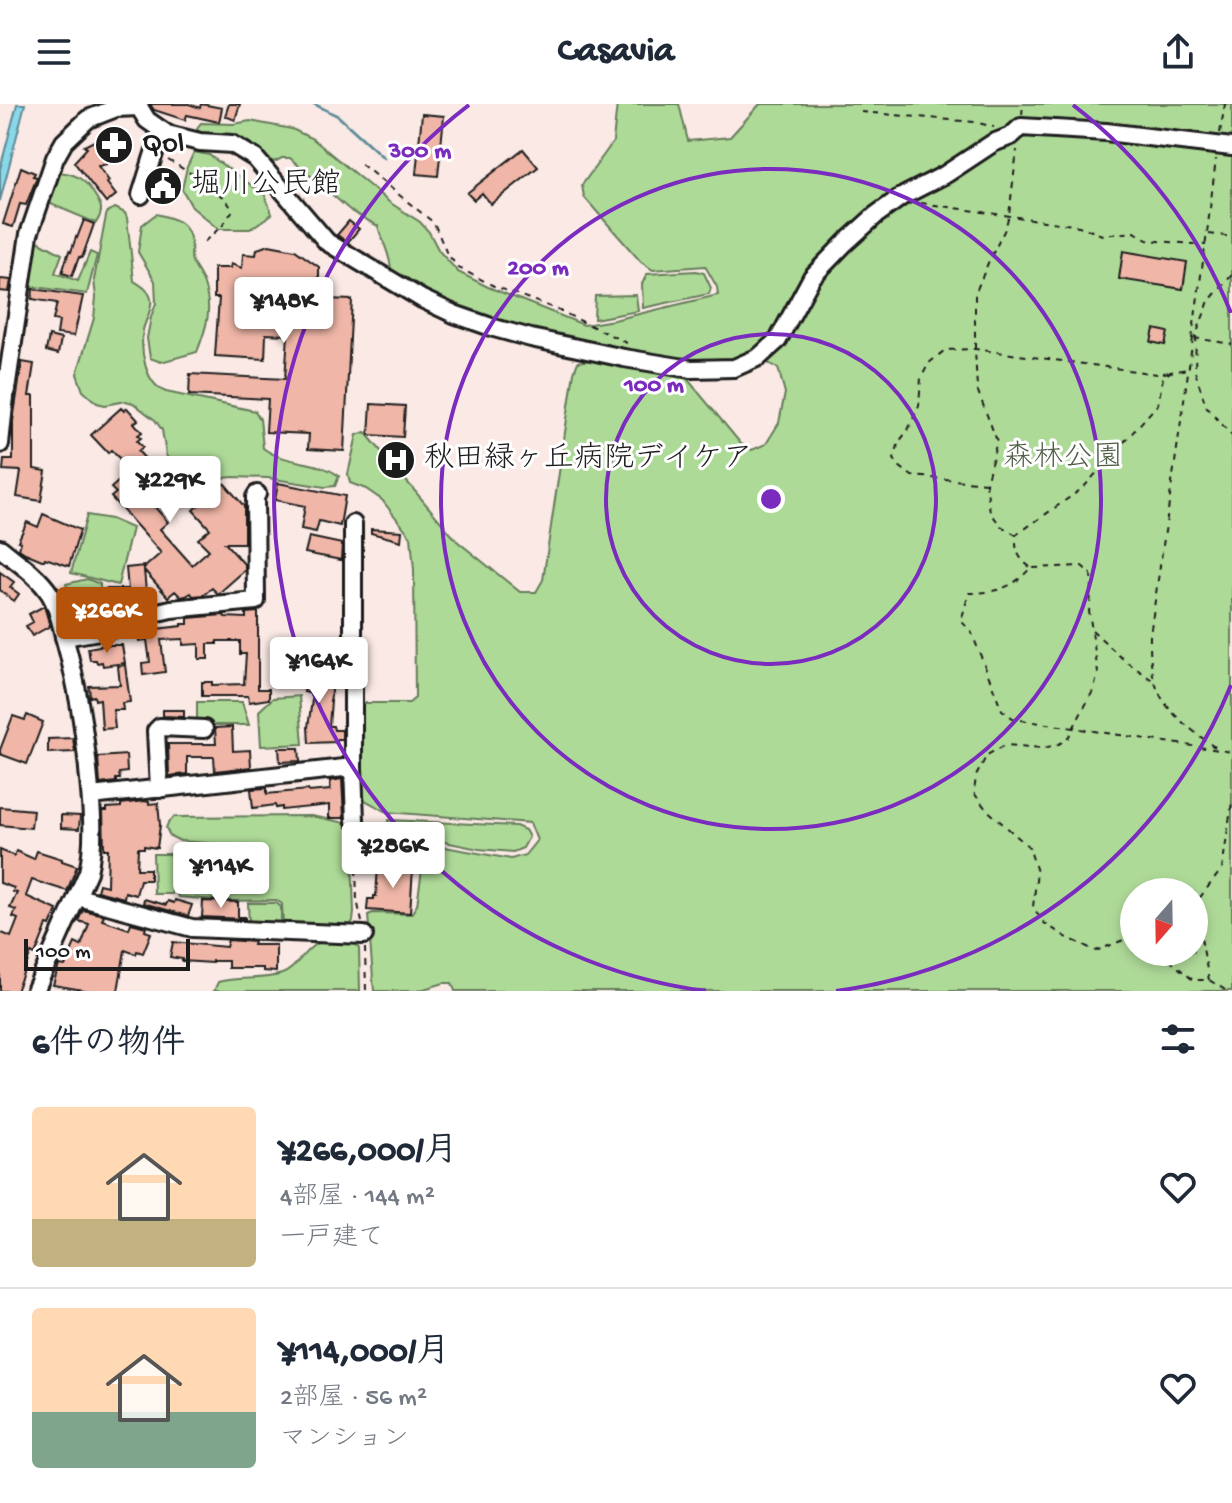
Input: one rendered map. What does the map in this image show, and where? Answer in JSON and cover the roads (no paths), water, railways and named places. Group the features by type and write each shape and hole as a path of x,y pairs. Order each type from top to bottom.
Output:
{"street":[{"path":"0,444 29,234 55,158 64,142 88,119 116,108 140,105 147,120 167,134 200,142 232,144 255,158 327,242 444,309 531,338 691,369 734,368 759,357 778,340 812,277 876,215 901,197 946,174 1021,127 1106,132 1225,146"},
{"path":"141,195 163,131"},
{"path":"64,637 111,629 171,609 256,601 257,494"},
{"path":"353,524 355,821"},
{"path":"0,548 50,593 57,609 83,715 91,796 92,853 88,872 35,991"},
{"path":"159,789 156,731 160,727 204,729"},
{"path":"91,796 353,767"},
{"path":"78,897 192,928 364,935"}],"water":[{"path":"17,104 25,104 0,201 0,169"}],"waterway":[{"path":"314,104 338,116 384,158"}],"place":[{"name":"Qol","path":"114,145"},
{"name":"堀川公民館","path":"163,186"},
{"name":"秋田緑ヶ丘病院デイケア","path":"396,460"}],"park label":[{"name":"森林公園","path":"1063,459"}]}
